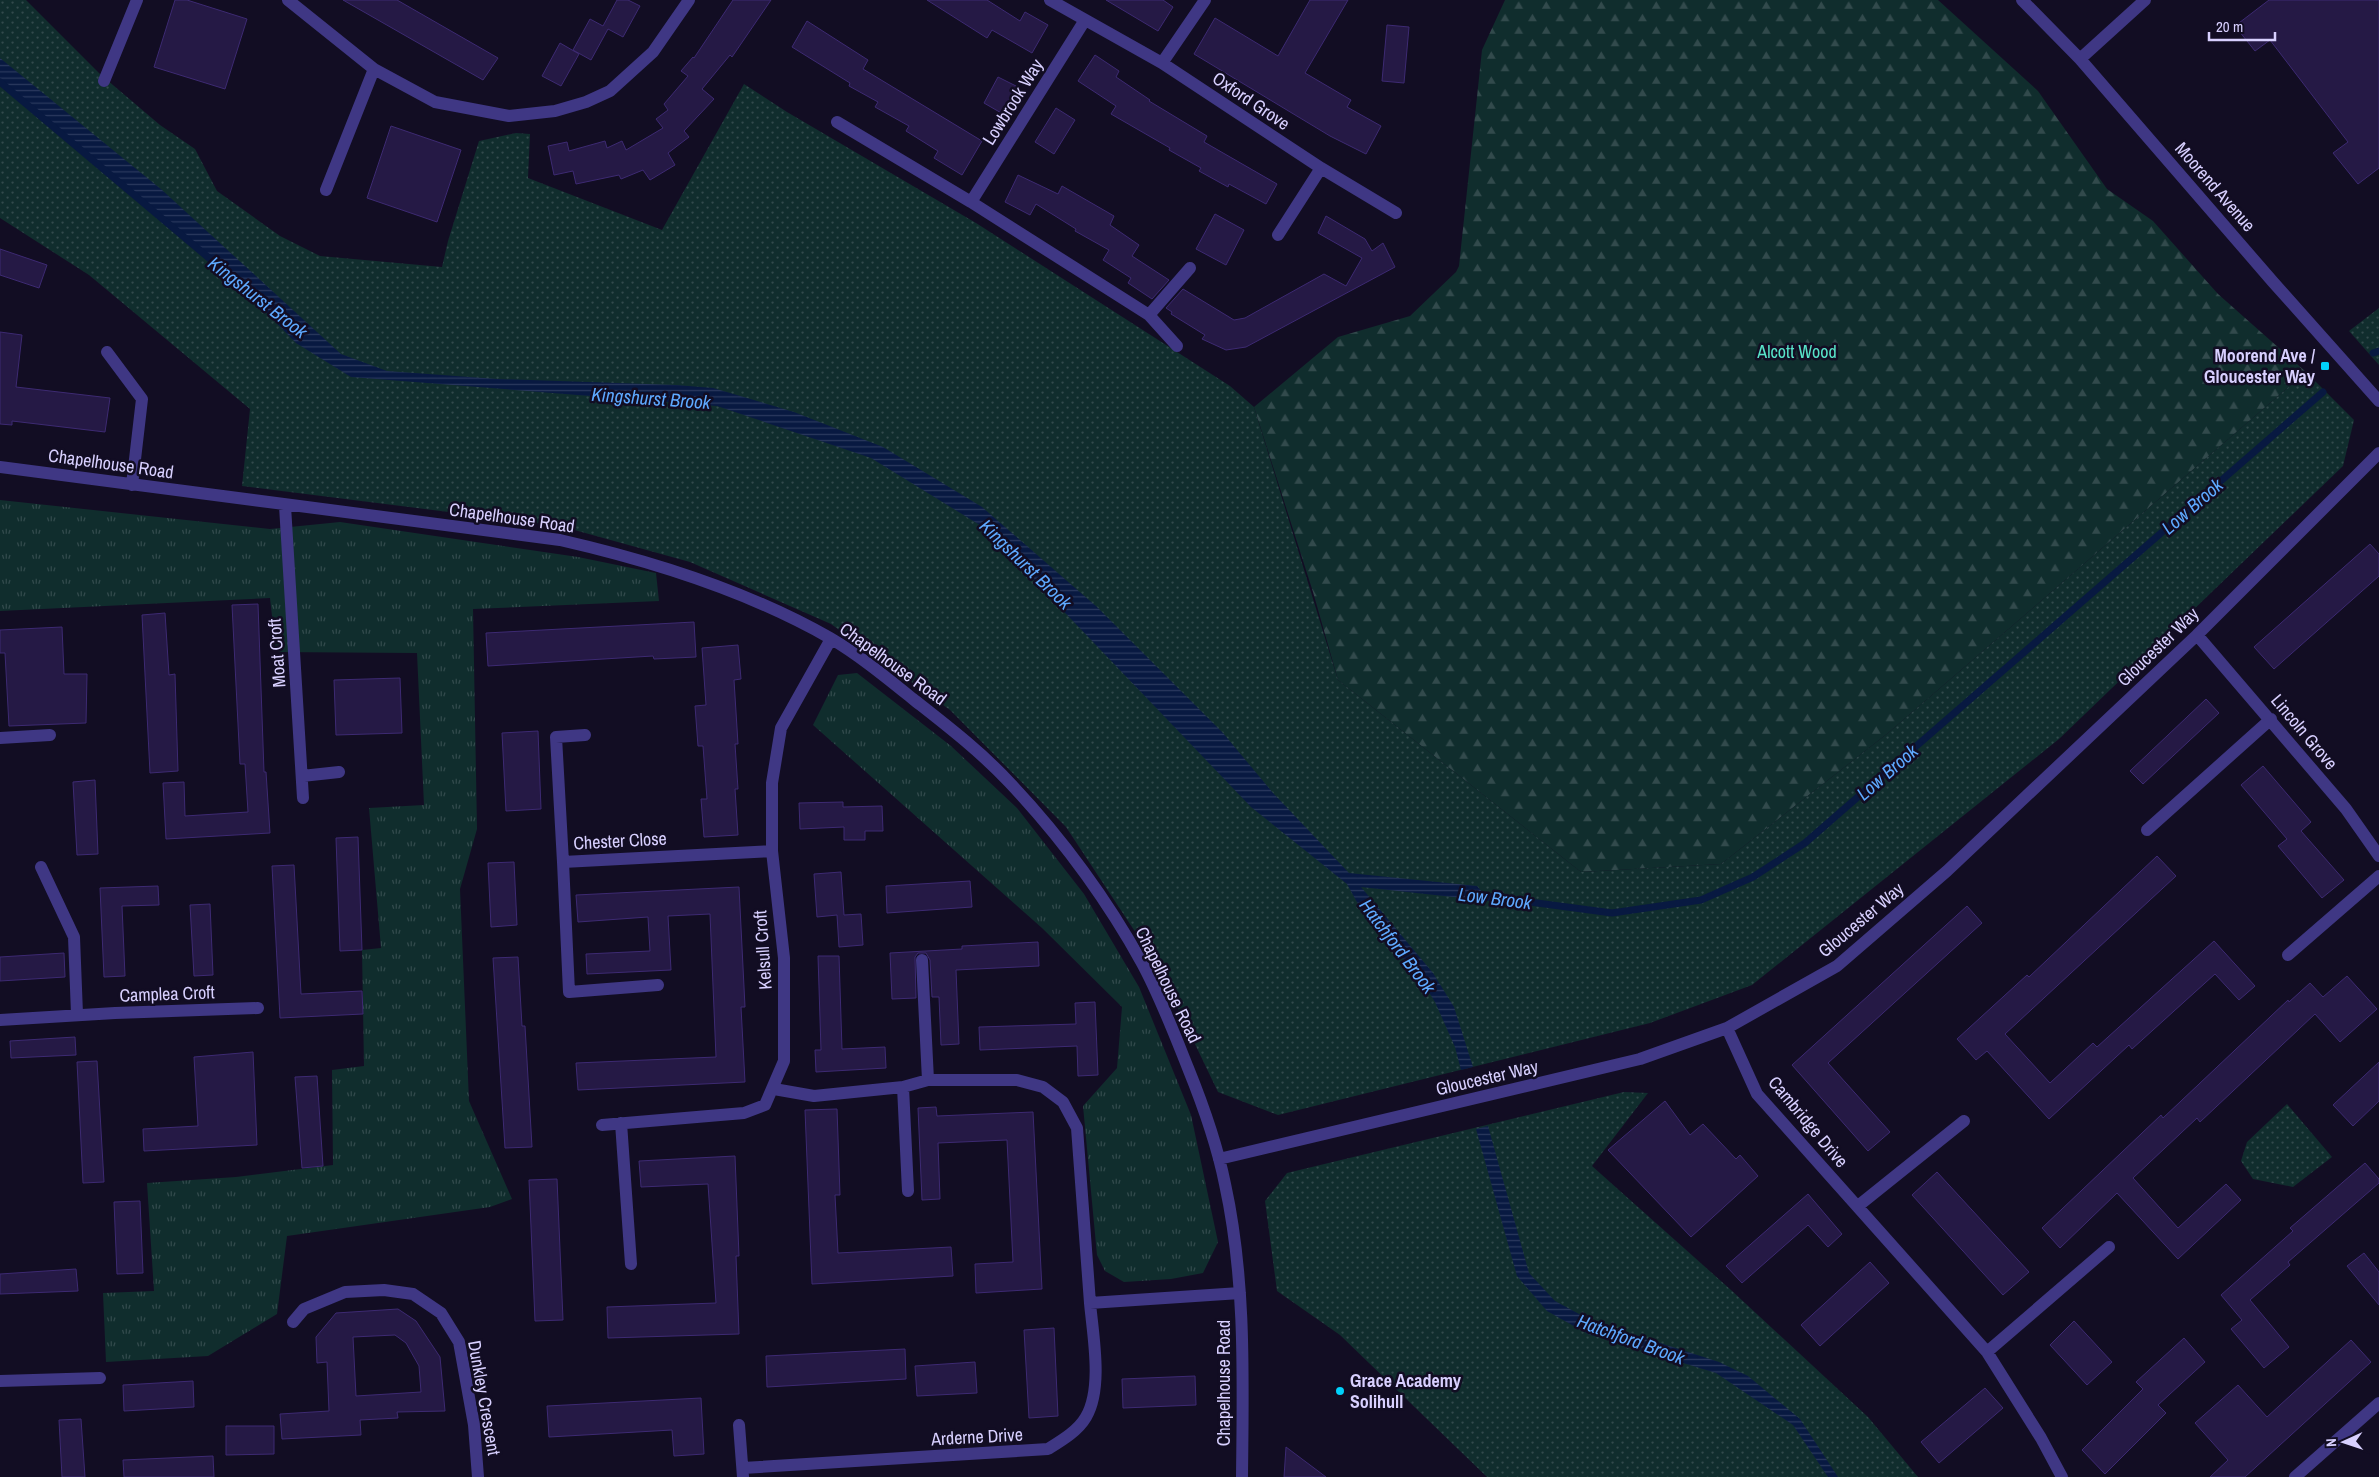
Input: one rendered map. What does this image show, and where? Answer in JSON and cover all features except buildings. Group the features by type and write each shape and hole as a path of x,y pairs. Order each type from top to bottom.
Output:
{"street":[{"path":"104,81 138,0"},
{"path":"288,0 374,69 434,102 509,116 555,111 586,102 610,91 653,52 689,0"},
{"name":"Oxford Grove","path":"1050,0 1162,63 1321,168 1396,213"},
{"path":"1162,63 1205,0"},
{"name":"Moorend Avenue","path":"2022,0 2080,59 2379,401"},
{"path":"2080,59 2145,0"},
{"name":"Lowbrook Way","path":"971,202 1085,20"},
{"path":"326,190 374,69"},
{"path":"837,122 971,202 1149,315 1177,346"},
{"path":"1278,235 1321,168"},
{"path":"1149,315 1190,268"},
{"path":"108,352 142,399 132,485"},
{"name":"Gloucester Way","path":"1219,1160 1640,1059 1728,1028 1837,966 1947,871 2197,635 2379,453"},
{"name":"Chapelhouse Road","path":"0,466 285,506 560,540 626,555 691,577 761,605 831,638 970,744 1008,781 1048,826 1114,916 1143,965 1168,1018 1197,1091 1219,1160 1232,1217 1240,1293 1242,1477"},
{"name":"Moat Croft","path":"285,506 304,798"},
{"name":"Lincoln Grove","path":"2197,635 2271,719 2346,809 2379,856"},
{"name":"Kelsull Croft","path":"602,1124 744,1114 765,1105 774,1089 784,1061 784,958 772,851 772,783 781,728 831,638"},
{"path":"2146,830 2271,719"},
{"path":"0,738 50,735"},
{"name":"Chester Close","path":"585,736 556,737 562,862 772,851"},
{"path":"302,776 339,772"},
{"path":"562,862 569,992 658,985"},
{"path":"41,867 74,937 77,1014"},
{"path":"2288,955 2379,876"},
{"path":"922,960 928,1080"},
{"name":"Camplea Croft","path":"0,1020 77,1014 258,1008"},
{"name":"Cambridge Drive","path":"1728,1028 1757,1094 1988,1352 2041,1438 2062,1477"},
{"name":"Arderne Drive","path":"739,1425 743,1473 1048,1449 1070,1435 1086,1418 1093,1397 1095,1368 1077,1128 1063,1102 1043,1087 1017,1080 928,1080 903,1087 814,1096 774,1089"},
{"path":"903,1087 908,1191"},
{"path":"1858,1206 1964,1121"},
{"path":"621,1123 631,1264"},
{"path":"1988,1352 2109,1247"},
{"name":"Dunkley Crescent","path":"293,1322 304,1309 345,1292 384,1290 412,1294 441,1313 458,1342 474,1426 478,1477"},
{"path":"1090,1303 1240,1293"},
{"path":"0,1381 100,1378"},
{"path":"2295,1477 2379,1403"}],"green space":[{"path":"0,0 26,0 100,74 160,125 195,149 217,191 280,236 320,256 442,267 448,241 479,141 516,133 530,134 528,178 662,230 744,84 787,112 976,223 1230,386 1254,407 1338,680 1581,872 1721,864 1888,733 2306,372 2354,420 2343,466 2059,739 1752,985 1650,1023 1278,1115 1218,1092 1157,965 1066,827 950,710 831,624 690,562 560,526 242,486 250,409 89,275 0,218"},
{"name":"Alcott Wood","path":"1505,0 1938,0 2038,91 2107,189 2153,221 2218,294 2306,372 1888,733 1721,864 1581,872 1338,680 1313,592 1254,407 1338,337 1410,316 1456,272 1459,266 1482,50"},
{"path":"2379,308 2379,365 2349,331"},
{"path":"0,500 270,529 340,522 578,557 656,573 659,601 473,609 477,829 460,889 469,1101 512,1199 490,1207 287,1236 277,1314 208,1356 106,1362 103,1293 154,1291 147,1183 236,1177 333,1165 332,1070 364,1066 362,950 381,948 369,808 424,805 417,653 276,652 270,598 0,611"},
{"path":"857,673 951,746 1017,808 1084,894 1139,987 1191,1115 1218,1242 1203,1273 1171,1279 1124,1282 1105,1271 1097,1255 1083,1106 1117,1068 1122,1007 1042,928 813,725 838,675"},
{"path":"1624,1092 1648,1093 1592,1166 1731,1290 1868,1417 1918,1477 1487,1477 1340,1335 1277,1291 1265,1201 1287,1173"},
{"path":"2287,1104 2332,1157 2293,1187 2253,1179 2241,1161 2247,1142"}],"water":[{"name":"Hatchford Brook","path":"0,58 162,190 341,354 387,371 497,379 713,388 794,412 883,447 982,507 1097,607 1223,733 1273,793 1349,873 1477,886 1490,901 1361,887 1433,973 1454,1007 1473,1067 1461,1070 1455,1047 1435,1002 1420,978 1363,913 1347,884 1251,807 983,527 871,458 717,406 351,377 296,343 229,275 0,82"},
{"name":"Hatchford Brook","path":"1488,1126 1529,1273 1555,1301 1592,1321 1719,1362 1748,1376 1800,1419 1838,1477 1828,1477 1793,1425 1716,1373 1588,1334 1547,1311 1517,1276 1476,1129"}],"waterway":[{"name":"Kingshurst Brook","path":"0,82 235,280"},
{"name":"Low Brook","path":"2373,353 2379,351"},
{"name":"Low Brook","path":"1477,895 1612,913 1701,900 1753,877 1805,843 2323,392"}],"place":[{"name":"Moorend Ave / Gloucester Way","path":"2325,366"},
{"name":"Grace Academy Solihull","path":"1340,1391"}]}
